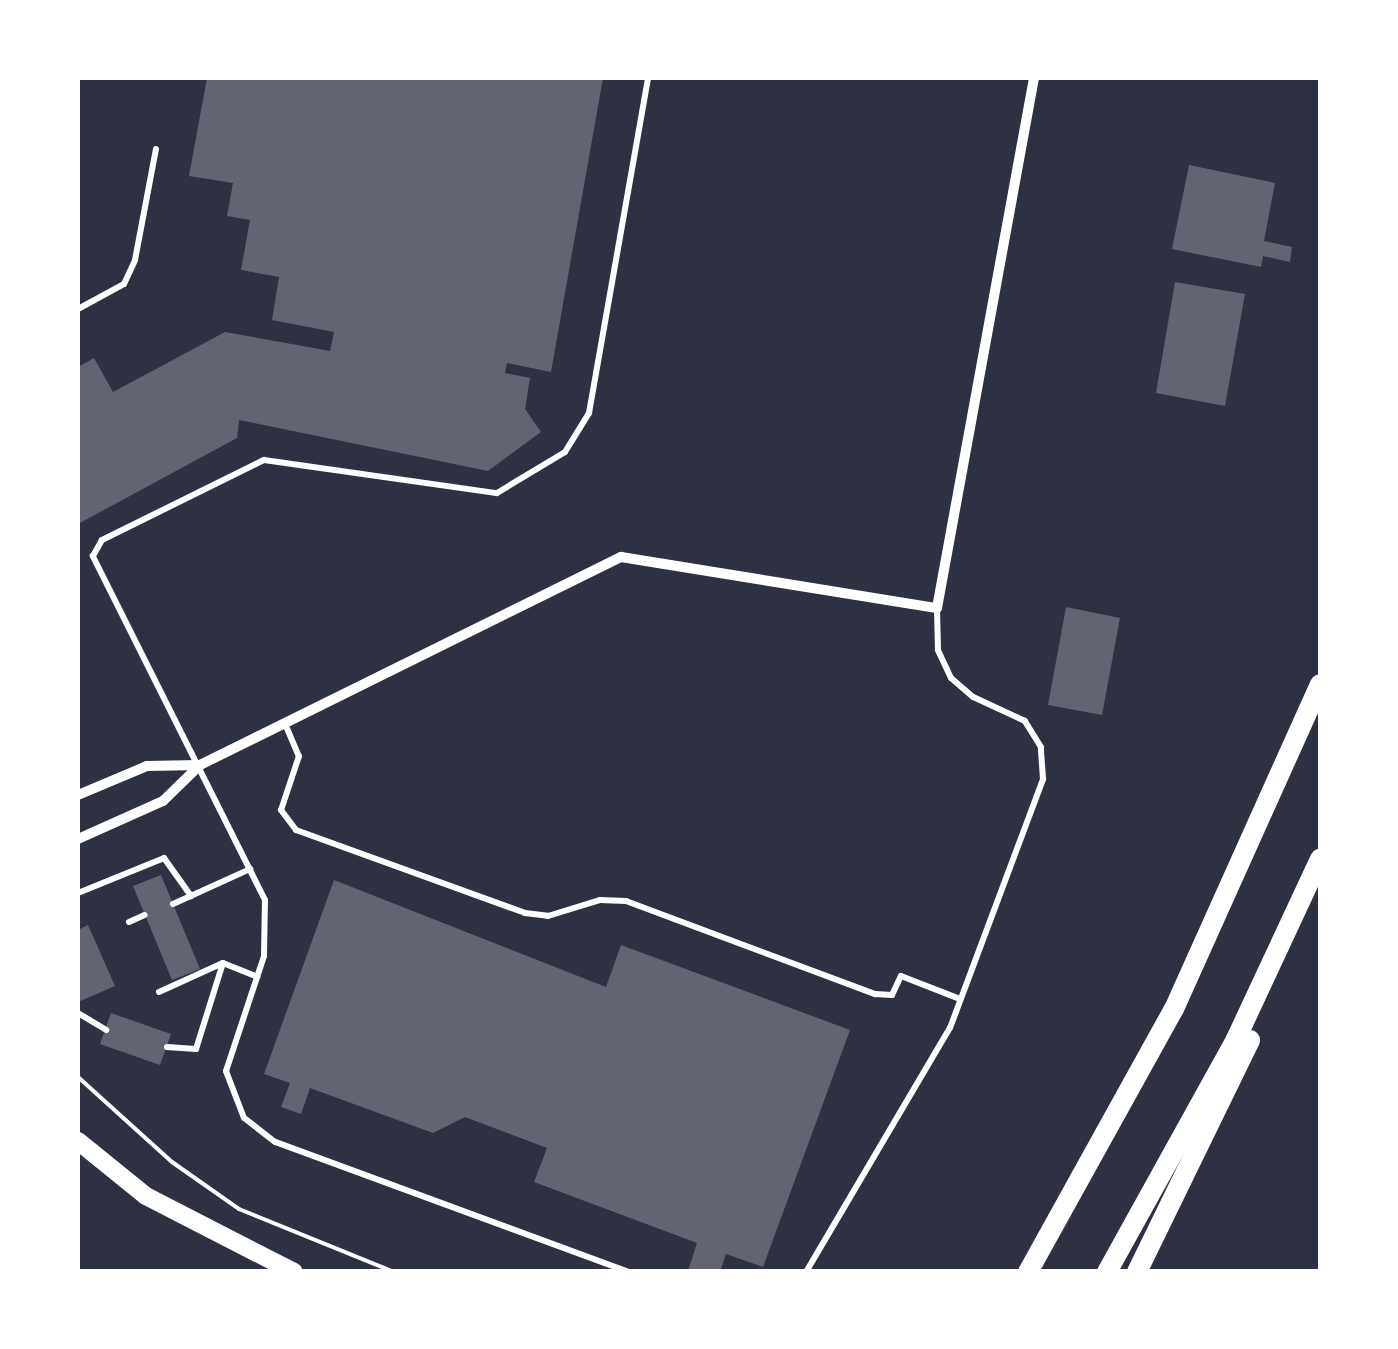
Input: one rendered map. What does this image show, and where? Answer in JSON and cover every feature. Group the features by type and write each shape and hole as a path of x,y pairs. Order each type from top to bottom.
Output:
{"main road":[{"path":"1028,1272 1174,1008 1320,684"},
{"path":"1107,1272 1236,1039 1320,859"},
{"path":"1137,1272 1206,1134 1320,877"}],"street":[{"path":"78,839 163,801 200,765 286,726 621,557 938,608 1034,78"},
{"path":"78,794 147,766 200,765"},
{"path":"78,1142 146,1196 294,1272"}],"lane":[{"path":"629,1272 257,1130 236,1104 226,1070 257,976 270,919 200,765 95,568 94,548 264,460 497,493 565,452 589,412 648,78"},
{"path":"78,309 124,284 135,260 156,149"},
{"path":"806,1272 960,1000 1044,763 1025,721 951,678 938,650 938,608"},
{"path":"286,726 298,756 282,810 296,830 525,914 548,916 600,900 626,902 875,994 892,994 900,976 960,1000"},
{"path":"78,892 164,858 192,896"},
{"path":"173,904 250,869"},
{"path":"129,922 145,916"},
{"path":"160,992 223,962 257,976"},
{"path":"167,1046 196,1048 223,962"},
{"path":"78,1014 106,1030"}],"path":[{"path":"78,1077 172,1162 239,1209 394,1272"}],"building":[{"path":"207,78 603,78 551,372 507,363 505,373 530,378 525,409 541,432 488,471 239,420 237,438 78,524 78,367 94,358 113,392 225,332 330,351 334,332 272,320 279,277 241,270 250,220 227,216 233,183 189,176"},
{"path":"1189,165 1275,183 1264,241 1292,247 1290,262 1263,256 1261,267 1172,249"},
{"path":"1175,282 1245,294 1225,406 1156,393"},
{"path":"1066,607 1120,618 1102,715 1048,705"},
{"path":"161,875 200,969 172,980 133,886"},
{"path":"334,880 606,987 621,945 850,1030 763,1267 726,1254 720,1272 688,1271 697,1243 534,1182 547,1148 465,1117 433,1133 310,1088 301,1114 281,1107 290,1083 264,1074"},
{"path":"88,925 115,986 78,1002 78,930"},
{"path":"111,1013 171,1034 160,1065 100,1044"}]}
